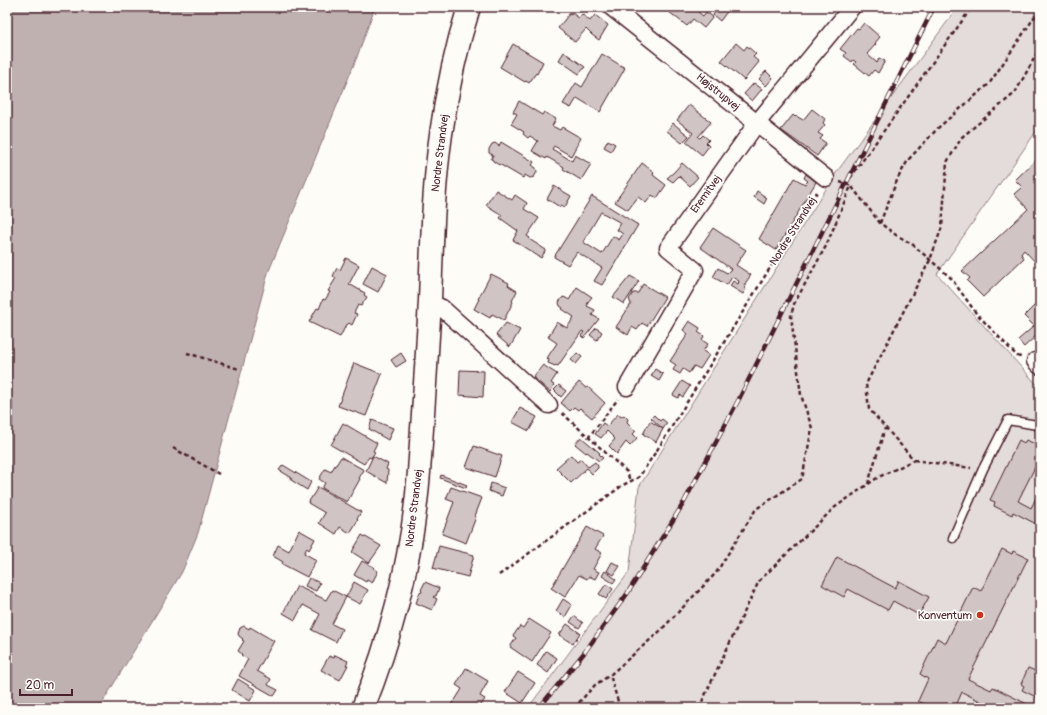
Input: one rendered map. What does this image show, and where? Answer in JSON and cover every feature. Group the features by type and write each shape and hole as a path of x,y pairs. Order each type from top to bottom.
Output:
{"main road":[{"name":"Nordre Strandvej","path":"363,708 392,626 403,581 411,537 418,488 430,302 434,211 441,135 452,72 469,7"}],"street":[{"name":"Højstrupvej","path":"611,7 826,178"},
{"name":"Eremitvej","path":"627,387 695,270 668,248 757,123 852,7"},
{"path":"430,302 442,308 549,405"}],"lane":[{"path":"953,538 983,469 1008,420 1037,425 1040,428"}],"path":[{"path":"846,184 972,7"},
{"path":"880,223 898,178 908,160 939,127 989,84 1040,9"},
{"path":"914,460 869,409 866,384 930,260 942,227 947,162 962,137 1015,93 1040,48"},
{"path":"826,178 852,186 880,223 896,235 912,244 951,278 976,313 1017,356 1037,363"},
{"name":"Nordre Strandvej","path":"499,575 623,485 639,477 826,178"},
{"path":"574,708 595,685 610,675 659,632 716,573 756,509 802,479 812,428 801,395 791,316 794,304 826,246 852,186"},
{"path":"187,353 239,369"},
{"path":"588,438 627,387"},
{"path":"549,405 565,414 588,438 627,472 630,481"},
{"path":"868,484 885,427"},
{"path":"173,448 219,474"},
{"path":"699,708 759,581 834,508 877,478 914,460 983,469"},
{"path":"610,675 620,708"}],"shaded area":[{"path":"7,7 375,7 357,57 268,273 198,533 182,572 99,708 7,708"},
{"path":"958,7 1040,7 1040,126 937,274 1040,388 1040,708 528,708 629,572 639,487 836,173"}],"building":[{"path":"694,7 699,10 698,12 703,16 706,12 713,17 704,28 693,19 687,26 664,8"},
{"path":"719,7 726,7 729,9 720,21 713,15"},
{"path":"872,7 881,7 877,11"},
{"path":"572,13 579,18 582,14 590,21 595,15 608,25 599,40 586,29 575,42 558,28 569,14 570,15"},
{"path":"864,23 880,37 867,54 877,63 879,58 885,61 878,73 874,70 869,76 854,64 856,62 853,60 852,62 844,56 846,53 840,49 857,28 859,29"},
{"path":"736,43 744,50 747,46 756,54 753,57 759,62 744,80 721,61"},
{"path":"513,44 543,62 537,74 536,73 529,83 500,67"},
{"path":"564,52 585,67 579,74 559,60"},
{"path":"602,54 625,68 600,112 577,98 571,108 563,104 576,83 582,87"},
{"path":"766,71 773,78 766,86 759,79"},
{"path":"754,83 762,89 752,101 744,94"},
{"path":"519,101 542,115 544,112 556,119 552,126 560,130 562,127 581,138 571,156 554,146 552,149 572,161 575,155 591,164 581,180 563,169 564,167 547,157 546,159 532,151 538,141 530,136 528,138 523,134 524,132 511,124 517,114 513,112"},
{"path":"689,105 711,122 698,137 700,138 703,135 709,140 706,143 709,146 702,155 686,142 693,133 677,120"},
{"path":"812,109 825,119 823,123 825,125 818,133 823,136 820,139 826,143 817,156 781,130 793,115 803,120"},
{"path":"673,123 689,136 682,143 667,131"},
{"path":"608,140 615,144 611,151 604,147"},
{"path":"501,142 534,162 532,165 536,168 537,172 534,177 530,178 525,175 523,178 491,159 493,155 489,153 489,149 492,144 495,143 499,146"},
{"path":"1040,156 1040,267 1024,250 1021,254 1024,258 983,297 967,281 970,278 962,271 1028,209 1014,194 1022,187 1015,180"},
{"path":"642,163 654,172 653,175 666,185 657,198 652,195 646,203 638,197 628,210 615,202"},
{"path":"682,163 698,177 690,186 679,176 673,182 667,178"},
{"path":"806,174 816,182 776,250 759,239 794,178 805,184 808,181 804,178"},
{"path":"554,186 571,196 565,207 561,205 560,207 547,199"},
{"path":"496,190 512,200 515,195 527,203 524,209 539,218 527,236 530,238 529,239 546,250 541,258 513,240 518,231 500,218 502,215 486,205"},
{"path":"757,191 767,198 764,204 754,197"},
{"path":"592,196 638,225 602,285 594,281 602,268 577,252 568,265 554,257","holes":["601,212 621,223 617,230 623,234 619,240 613,236 602,254 583,242"]},
{"path":"713,228 746,250 736,265 751,275 744,285 746,286 744,288 746,289 743,294 730,286 733,281 738,284 739,281 732,277 727,285 713,277 718,268 727,273 731,269 700,247"},
{"path":"346,258 359,265 349,284 365,293 364,295 367,297 361,306 358,305 354,313 357,314 352,325 349,323 346,325 340,337 309,322 317,308 319,309 323,299 325,300 330,292 328,291 336,278 333,276 337,268 340,270"},
{"path":"372,266 387,274 378,292 363,284"},
{"path":"491,274 509,283 509,286 517,291 504,320 492,314 490,318 474,309"},
{"path":"630,276 639,281 624,304 613,297"},
{"path":"643,284 665,297 647,326 642,323 637,330 632,327 628,335 616,327 631,304 629,299 633,293 638,293"},
{"path":"577,287 592,297 587,303 587,306 595,310 592,315 599,319 584,338 581,336 584,332 582,331 558,366 555,366 548,363 549,360 547,358 557,343 548,337 557,322 567,328 574,317 562,309 563,308 560,306 559,302 563,297 569,300"},
{"path":"1040,300 1040,332 1024,347 1018,340 1034,326 1024,316"},
{"path":"689,321 700,328 698,332 704,336 702,340 708,344 703,351 709,355 700,369 694,366 689,373 683,369 680,374 673,370 676,365 670,361 688,334 683,330"},
{"path":"506,323 520,330 510,347 496,335"},
{"path":"596,328 602,332 597,340 590,335"},
{"path":"401,353 406,361 396,367 391,360"},
{"path":"577,353 582,357 576,364 571,360"},
{"path":"354,363 382,374 366,416 338,406"},
{"path":"543,365 557,374 551,383 554,385 550,392 533,377"},
{"path":"655,369 663,374 659,381 651,376"},
{"path":"460,370 484,371 483,397 459,395"},
{"path":"682,381 690,386 683,397 680,395 678,398 673,395"},
{"path":"579,382 586,388 588,387 605,403 592,418 580,408 578,410 574,407 570,411 561,403"},
{"path":"559,385 566,391 561,397 554,390"},
{"path":"520,408 537,417 529,431 512,422"},
{"path":"618,414 621,417 624,415 628,419 627,422 636,431 633,434 637,438 630,446 626,442 617,454 609,446 615,439 607,431 601,438 595,434 603,423 607,426"},
{"path":"654,415 660,421 662,419 667,423 663,429 651,418"},
{"path":"372,420 393,428 388,440 369,429"},
{"path":"650,421 663,429 656,442 643,434"},
{"path":"343,423 377,443 373,451 375,452 364,464 331,445"},
{"path":"581,437 600,453 599,454 603,458 599,461 575,444"},
{"path":"1019,440 1024,443 1026,440 1040,446 1040,457 1018,501 1031,508 1037,496 1040,497 1040,526 1013,512 1012,515 994,506 995,502 990,500"},
{"path":"474,446 502,456 495,477 466,467"},
{"path":"571,455 577,462 581,459 588,467 595,462 598,468 592,474 587,468 571,483 556,468"},
{"path":"373,456 388,464 386,469 388,470 387,483 366,471"},
{"path":"341,457 364,470 347,502 322,488 325,483 319,479 325,469 331,472"},
{"path":"283,465 311,482 307,490 279,470"},
{"path":"441,475 467,485 466,488 440,478"},
{"path":"491,483 505,488 502,496 489,491"},
{"path":"318,487 361,512 350,533 340,527 336,534 319,523 325,513 308,503"},
{"path":"451,487 482,498 466,543 442,534 454,502 446,499"},
{"path":"587,527 603,536 595,549 602,553 593,569 599,572 595,579 589,576 587,579 579,575 565,597 551,588"},
{"path":"299,530 315,539 309,550 307,548 304,553 316,560 307,577 282,564 283,562 273,556 278,545 289,551"},
{"path":"362,535 381,546 369,563 352,552"},
{"path":"439,546 474,555 468,577 433,568"},
{"name":"Konventum","path":"1002,549 1012,554 1013,551 1028,558 968,679 991,690 993,687 1029,705 1027,708 1011,708 1003,704 1001,708 994,708 962,692 955,708 932,708 918,701 928,679 920,674 937,638 946,643 973,587 981,591"},
{"path":"837,557 895,588 899,581 929,597 919,615 893,601 888,610 848,589 844,597 822,585"},
{"path":"362,561 374,567 373,568 378,571 372,583 367,580 366,582 354,575"},
{"path":"612,562 620,566 614,575 607,571"},
{"path":"605,571 616,579 613,583 602,576"},
{"path":"309,578 320,583 316,591 305,586"},
{"path":"354,582 368,590 360,604 346,597"},
{"path":"425,582 439,588 436,596 433,597 437,599 432,610 416,603"},
{"path":"606,584 613,589 606,599 599,594"},
{"path":"297,586 326,600 332,590 346,597 332,624 342,629 336,642 312,630 320,614 303,605 295,620 283,613"},
{"path":"563,599 572,605 565,617 556,611"},
{"path":"574,616 583,623 579,628 570,622"},
{"path":"529,619 551,633 532,662 510,647 516,638 513,636 520,626 523,628"},
{"path":"567,624 580,633 573,644 559,635"},
{"path":"244,626 249,629 250,627 274,641 257,671 271,679 268,685 278,690 274,696 239,676 248,659 241,655 242,654 238,651 244,641 238,634 240,628"},
{"path":"546,651 557,658 548,673 537,665"},
{"path":"335,655 348,661 346,665 348,665 340,680 321,670 329,656 334,658"},
{"path":"466,668 488,681 480,696 485,699 479,708 450,708 462,689 456,685"},
{"path":"1028,668 1040,673 1040,699 1022,690 1024,686 1021,684"},
{"path":"518,672 535,683 522,703 505,692"},
{"path":"238,679 256,690 250,701 232,690"},
{"path":"208,702 213,705 214,702 225,708 204,708"}],"railway":[{"path":"539,708 584,653 627,594 683,504 739,399 934,7"}],"place":[{"name":"Konventum","path":"980,615"}]}
